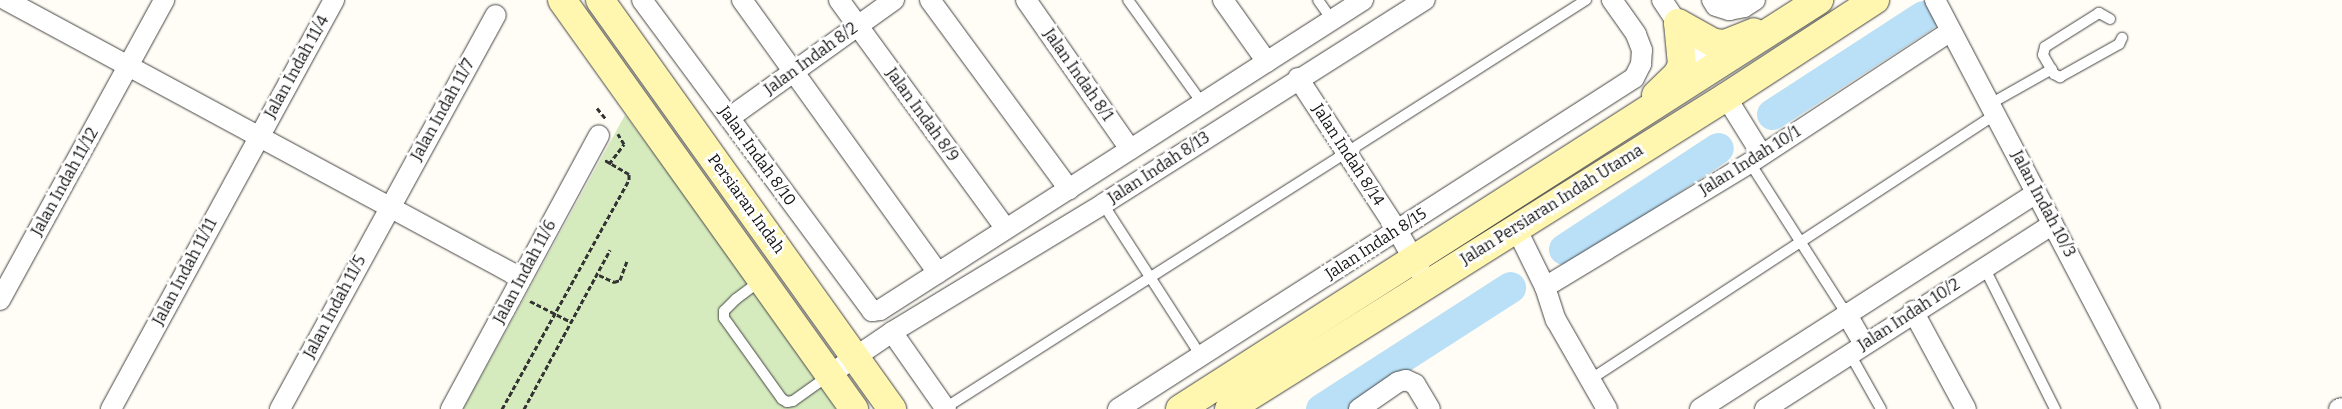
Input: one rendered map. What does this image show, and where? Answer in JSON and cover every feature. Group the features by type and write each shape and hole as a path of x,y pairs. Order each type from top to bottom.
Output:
{"main road":[{"name":"Persiaran Indah","path":"562,0 760,281 854,409"},
{"path":"570,0 583,30"},
{"name":"Persiaran Indah","path":"600,0 892,409"},
{"name":"Jalan Persiaran Indah Utama","path":"1229,409 1726,97 1826,29 1875,0"},
{"path":"1678,23 1706,40 1725,44 1815,2"},
{"name":"Jalan Persiaran Indah Utama","path":"1180,409 1710,72 1815,2"},
{"path":"1608,137 1677,75 1682,65 1678,23"},
{"path":"1628,157 1668,118 1706,94 1710,72 1729,76 1738,74 1826,29"}],"street":[{"path":"6,0 390,204 517,285"},
{"name":"Jalan Indah 11/12","path":"0,300 164,0"},
{"name":"Jalan Indah 11/4","path":"259,134 334,0"},
{"name":"Jalan Indah 8/10","path":"642,0 872,311 880,310 938,273"},
{"path":"742,0 938,273 1363,0"},
{"name":"Jalan Indah 8/9","path":"839,0 1006,230"},
{"name":"Jalan Indah 8/2","path":"729,118 894,0"},
{"path":"930,0 1069,189"},
{"name":"Jalan Indah 8/1","path":"1026,0 1130,149"},
{"path":"1222,0 1267,62"},
{"name":"Jalan Indah 8/13","path":"829,375 892,332 1103,204 1298,78 1425,0"},
{"name":"Jalan Indah 8/15","path":"1118,409 1634,78 1642,64 1642,50 1636,34 1612,0"},
{"path":"1662,0 1710,72"},
{"path":"1712,0 1716,6 1729,10 1744,7 1755,0"},
{"name":"Jalan Indah 10/3","path":"1936,0 2150,409"},
{"name":"Jalan Indah 11/7","path":"390,204 496,15"},
{"name":"Jalan Indah 10/1","path":"1545,287 1756,159 1951,31"},
{"name":"Jalan Indah 8/14","path":"1298,78 1397,230 1427,283"},
{"path":"1726,97 1756,159"},
{"name":"Jalan Indah 11/11","path":"111,409 259,134"},
{"name":"Jalan Indah 11/6","path":"451,409 596,141"},
{"path":"1700,409 2036,192"},
{"name":"Jalan Indah 11/5","path":"280,409 390,204"},
{"name":"Jalan Indah 10/2","path":"1765,409 1790,402 1857,349 1913,311 2053,224"},
{"path":"1516,228 1545,287 1550,322 1607,409"},
{"path":"1913,311 1966,409"},
{"path":"1846,313 1857,349"},
{"path":"892,332 945,409"},
{"path":"1359,409 1398,382 1406,380 1415,384 1430,409"}],"lane":[{"path":"1128,0 1202,103"},
{"path":"1318,0 1332,20"},
{"path":"945,409 1586,0"},
{"path":"2110,19 2098,13 2045,48 2043,55 2060,77 2119,44 2122,38"},
{"path":"1585,376 1800,241 2052,69"},
{"path":"1756,159 1800,241 1846,313"},
{"path":"1103,204 1201,356"},
{"path":"1984,267 2055,409"},
{"path":"760,281 736,298 724,311 724,318 782,399 787,402 793,401 829,375"},
{"path":"1857,349 1881,409"}],"path":[{"path":"502,409 553,313 629,180 629,174 610,164 596,141"},
{"path":"524,409 610,250"},
{"path":"598,275 614,282 620,280 627,261"},
{"path":"517,285 553,313 571,322"}],"green space":[{"path":"625,115 702,218 836,409 463,409"}],"waterway":[{"path":"1772,114 1923,16"},
{"path":"1564,249 1718,148"},
{"path":"1321,409 1510,287"}]}
